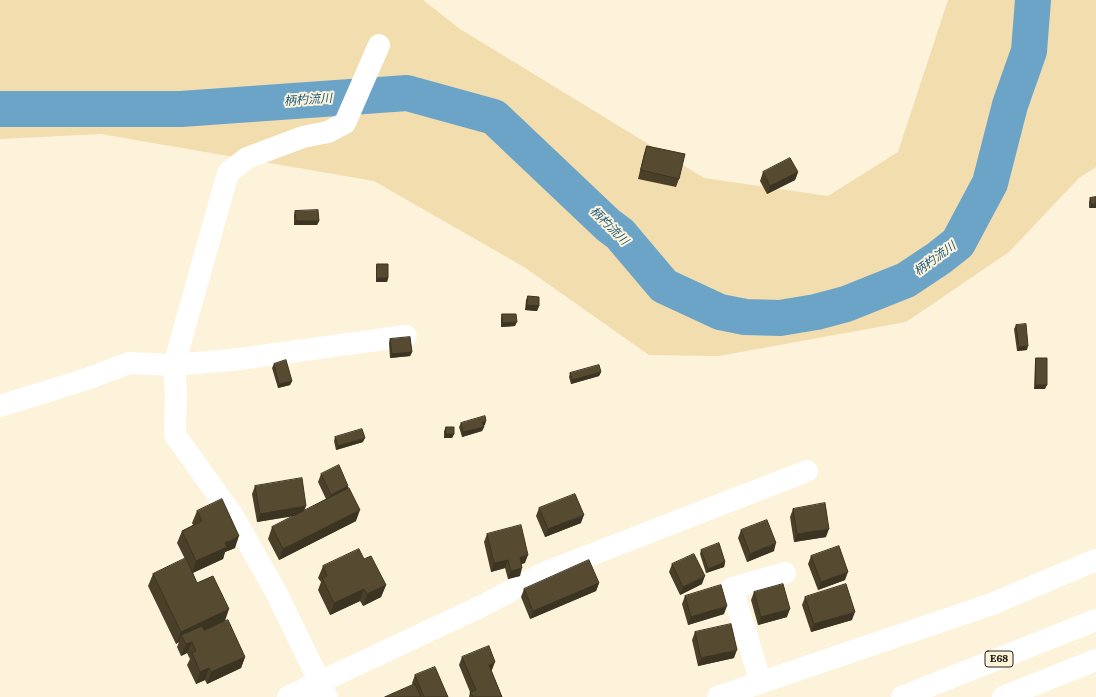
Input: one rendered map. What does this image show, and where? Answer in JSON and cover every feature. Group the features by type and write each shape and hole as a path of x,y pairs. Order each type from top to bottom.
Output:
{"main road":[{"path":"324,689 276,592 232,516 174,435 176,395 174,365 228,173 247,158 303,137 328,132 345,123 379,45"},
{"path":"0,406 129,363 174,365 240,359 406,336"},
{"path":"288,697 324,689 544,573 807,471"},
{"path":"718,697 741,693 761,683 992,604 1096,560"},
{"path":"761,683 732,588 785,572"},
{"name":"E68","path":"902,697 1096,620"},
{"path":"1003,697 1096,660"}],"shaded area":[{"path":"0,0 423,0 460,29 704,178 828,196 898,152 948,0 1096,0 1096,167 1079,178 1009,252 906,322 719,356 649,355 524,267 374,181 101,134 0,139"}],"building":[{"path":"647,146 685,154 679,179 641,170"},
{"path":"790,158 798,172 770,186 763,172"},
{"path":"1096,197 1096,204 1091,204 1090,198"},
{"path":"318,210 319,221 296,221 295,211"},
{"path":"377,264 388,264 388,278 377,278"},
{"path":"528,296 539,297 539,306 527,305"},
{"path":"502,314 516,314 517,322 503,323"},
{"path":"1026,324 1028,346 1019,347 1016,325"},
{"path":"410,337 412,352 392,354 390,339"},
{"path":"1036,358 1047,358 1047,385 1036,385"},
{"path":"286,360 292,381 279,384 274,364"},
{"path":"599,365 601,372 572,380 570,373"},
{"path":"485,416 486,421 482,422 484,427 463,432 461,423"},
{"path":"446,427 454,427 454,434 446,434"},
{"path":"362,429 365,438 338,446 335,437"},
{"path":"339,465 348,486 331,495 321,474"},
{"path":"302,478 306,506 260,514 255,486"},
{"path":"349,488 360,510 283,549 272,527"},
{"path":"575,494 584,515 548,529 539,508"},
{"path":"222,499 239,536 225,543 227,547 196,561 182,531 202,521 197,511"},
{"path":"825,503 829,529 797,534 793,509"},
{"path":"767,520 776,543 750,554 741,530"},
{"path":"521,525 528,555 520,557 522,568 511,571 508,560 494,563 487,534"},
{"path":"719,543 725,562 708,569 701,550"},
{"path":"839,546 848,572 821,582 811,556"},
{"path":"359,549 364,559 371,556 386,585 367,594 364,589 334,603 322,578 327,576 323,566"},
{"path":"694,554 705,576 683,587 672,564"},
{"path":"186,558 197,583 213,576 229,609 181,632 153,574"},
{"path":"589,560 599,583 533,611 524,589"},
{"path":"783,584 790,609 761,617 754,592"},
{"path":"846,584 855,612 814,624 805,597"},
{"path":"721,585 727,606 691,617 685,596"},
{"path":"228,620 245,657 211,672 209,668 200,672 192,653 196,651 192,642 186,644 181,635 202,626 204,630"},
{"path":"731,624 737,650 701,658 695,632"},
{"path":"489,646 495,662 489,665 502,697 473,697 470,692 476,690 462,657"},
{"path":"435,667 448,697 424,697 415,675"},
{"path":"415,684 421,697 385,697"}],"waterway":[{"name":"柄杓流川","path":"0,109 181,109 407,93 494,117 608,225 620,234 664,286 720,312 745,317 780,318 816,312 846,304 906,280 939,258 958,243 990,183 1010,105 1029,51 1033,0"}]}
